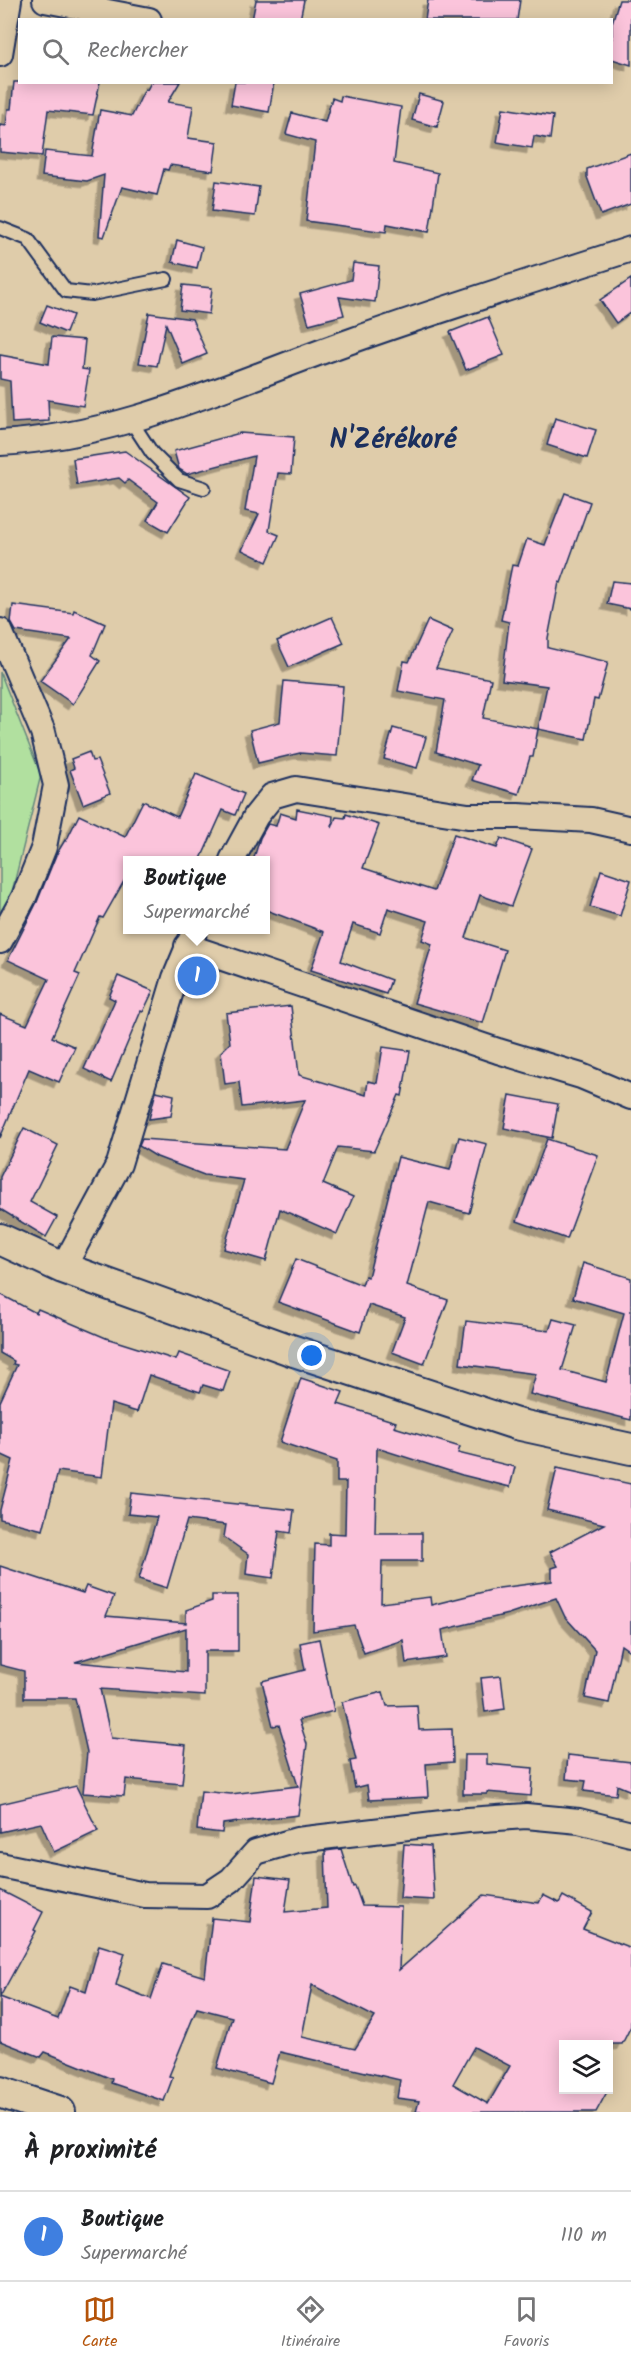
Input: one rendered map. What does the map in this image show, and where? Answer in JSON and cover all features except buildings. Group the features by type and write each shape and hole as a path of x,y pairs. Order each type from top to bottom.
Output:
{"street":[{"path":"0,54 9,0"},
{"path":"45,0 139,18"},
{"path":"0,443 66,436 131,421 244,382 351,341 631,249"},
{"path":"0,631 43,732 56,785 44,847 24,897 0,940"},
{"path":"235,856 256,816 272,796 296,789 468,816 591,820 631,829"},
{"path":"63,1268 119,1164 175,978 191,938 498,1051 581,1076 631,1097"},
{"path":"0,1239 63,1268 288,1349 516,1424 631,1449"},
{"path":"0,1865 145,1895 207,1896 231,1880 256,1852 297,1840 468,1820 526,1816 579,1821 631,1834"},
{"path":"0,2092 60,2112"}],"lane":[{"path":"0,228 28,239 66,291 92,294 166,279"},
{"path":"131,421 152,453 179,480 204,488"}],"green space":[{"path":"0,672 41,775 12,892 0,913"}],"place":[{"name":"Boutique","path":"197,976"}],"district":[{"name":"N'Zérékoré","path":"393,438"}]}
